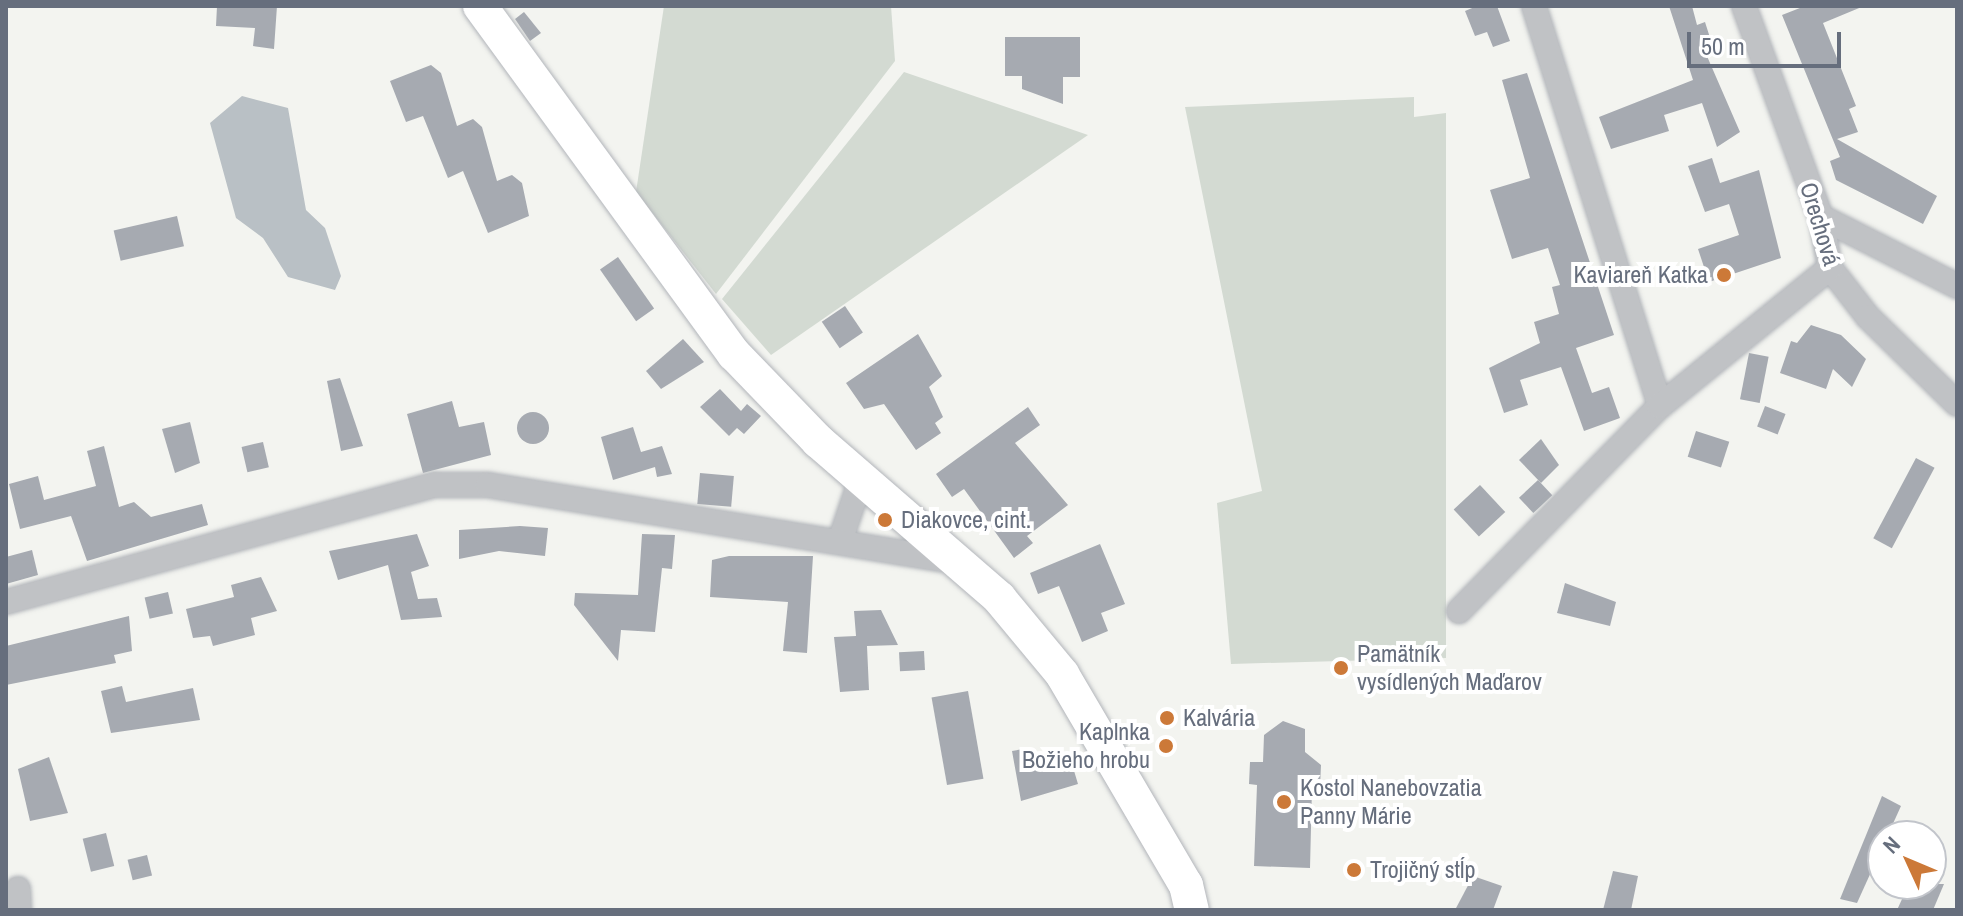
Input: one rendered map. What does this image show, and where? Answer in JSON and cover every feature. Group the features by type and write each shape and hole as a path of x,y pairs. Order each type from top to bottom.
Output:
{"street":[{"path":"480,6 702,317 861,479 999,598 1062,674 1186,885 1192,910"},
{"path":"1534,6 1660,406"},
{"name":"Orechová","path":"1744,6 1821,217 1830,268 1868,317 1957,404"},
{"path":"1821,217 1957,286"},
{"path":"1459,611 1660,406 1830,268"},
{"path":"840,541 861,479"},
{"path":"6,602 435,485 488,485 956,561"}],"shaded area":[{"path":"664,6 891,6 895,61 716,294 636,192"},
{"path":"904,72 1088,135 771,355 722,299"},
{"path":"242,96 288,108 306,210 325,228 341,276 335,290 288,277 263,238 236,218 210,123"},
{"path":"1414,97 1414,117 1446,113 1446,658 1231,664 1217,503 1262,491 1185,107"}],"building":[{"path":"217,6 277,6 274,49 253,46 255,28 216,26"},
{"path":"1477,6 1497,6 1510,41 1493,47 1487,32 1475,36 1465,11"},
{"path":"1669,6 1692,6 1697,25 1705,22 1712,44 1703,47 1740,132 1717,147 1702,103 1664,115 1669,131 1611,149 1599,117 1693,80"},
{"path":"1805,6 1864,6 1823,23 1856,106 1849,109 1858,132 1837,139 1937,196 1923,224 1836,180 1830,161 1840,157 1782,15"},
{"path":"524,12 541,33 530,41 515,19"},
{"path":"1005,37 1080,37 1080,77 1063,77 1063,104 1022,89 1022,76 1005,76"},
{"path":"431,65 441,73 457,126 473,119 482,127 497,181 512,175 522,183 529,216 488,233 463,171 448,178 423,116 406,122 390,81"},
{"path":"1527,73 1614,335 1576,348 1592,393 1609,387 1620,418 1584,431 1561,367 1520,380 1528,405 1504,413 1489,368 1540,343 1534,322 1559,314 1552,287 1560,285 1548,248 1512,259 1490,190 1530,178 1502,80"},
{"path":"1712,158 1720,183 1759,170 1781,258 1709,282 1698,249 1739,235 1729,204 1705,212 1688,166"},
{"path":"177,216 184,246 121,261 114,231"},
{"path":"618,257 654,309 636,321 600,270"},
{"path":"845,306 863,333 840,348 822,322"},
{"path":"1811,325 1841,335 1866,359 1852,387 1833,369 1826,389 1780,373 1791,341 1797,343"},
{"path":"918,334 942,376 929,387 943,417 935,423 941,433 916,450 884,404 864,409 846,383"},
{"path":"683,339 704,362 661,389 646,371"},
{"path":"1749,353 1769,357 1760,403 1740,399"},
{"path":"340,378 363,446 341,451 327,381"},
{"path":"720,389 741,411 747,404 761,416 744,434 737,428 729,436 700,407"},
{"path":"452,401 459,427 484,422 491,455 423,473 407,414"},
{"path":"1765,406 1786,414 1778,434 1757,427"},
{"path":"1028,407 1040,425 1015,443 1068,505 1027,536 1033,543 1014,558 964,489 952,497 936,474"},
{"path":"533,412 544,417 549,428 544,439 533,444 522,439 517,428 522,417"},
{"path":"190,422 200,463 175,473 162,429"},
{"path":"633,427 641,452 662,446 672,474 657,477 655,467 613,480 601,437"},
{"path":"1696,431 1729,442 1721,467 1688,457"},
{"path":"1541,439 1559,465 1541,483 1519,460"},
{"path":"263,442 269,467 247,472 242,447"},
{"path":"104,446 119,507 134,502 151,517 202,504 208,525 87,561 71,516 20,529 9,484 38,476 44,500 96,486 87,451"},
{"path":"1916,458 1935,468 1892,548 1873,538"},
{"path":"700,473 734,476 731,507 697,504"},
{"path":"1538,480 1552,495 1533,513 1519,498"},
{"path":"1480,485 1505,512 1479,537 1454,510"},
{"path":"520,526 548,528 545,556 499,551 459,559 459,530"},
{"path":"417,534 429,566 411,572 418,599 437,598 442,617 401,620 388,565 338,580 329,551"},
{"path":"642,534 675,535 672,569 662,568 655,632 621,630 618,661 574,605 575,593 638,595"},
{"path":"1100,544 1125,604 1101,613 1108,631 1082,642 1059,586 1038,594 1030,573"},
{"path":"32,550 38,575 6,584 6,557"},
{"path":"729,556 813,556 807,653 783,651 788,602 710,597 712,560"},
{"path":"261,577 277,611 251,618 255,635 213,646 210,636 193,638 186,609 234,597 231,585"},
{"path":"1565,583 1616,602 1610,626 1557,613"},
{"path":"168,592 173,613 150,619 145,597"},
{"path":"881,610 898,645 867,646 869,690 840,692 834,637 856,636 854,611"},
{"path":"129,616 132,651 114,655 116,663 6,685 6,646"},
{"path":"924,651 925,670 900,671 899,652"},
{"path":"122,686 126,702 193,688 200,720 111,733 101,691"},
{"path":"968,691 983,779 947,785 932,697"},
{"name":"Kostol Nanebovzatia Panny Márie","path":"1283,721 1305,729 1305,752 1321,765 1320,788 1312,787 1310,868 1254,866 1257,785 1249,784 1250,762 1263,762 1264,735"},
{"path":"1028,748 1030,759 1069,754 1078,784 1021,801 1012,751"},
{"path":"49,757 68,813 30,821 18,769"},
{"path":"1882,796 1901,806 1895,820 1872,820"},
{"path":"106,833 114,866 91,872 83,839"},
{"path":"1867,833 1867,881 1857,903 1840,899"},
{"path":"147,855 152,875 133,880 128,860"},
{"path":"1613,871 1638,876 1631,910 1603,910"},
{"path":"1473,876 1502,886 1493,910 1455,910"},
{"path":"1902,900 1937,900 1933,910 1897,910"}],"place":[{"name":"Kaviareň Katka","path":"1724,275"},
{"name":"Diakovce, cint.","path":"885,520"},
{"name":"Pamätník vysídlených Maďarov","path":"1341,668"},
{"name":"Kalvária","path":"1167,718"},
{"name":"Kaplnka Božieho hrobu","path":"1166,746"},
{"name":"Kostol Nanebovzatia Panny Márie","path":"1284,802"},
{"name":"Trojičný stĺp","path":"1354,870"}]}
